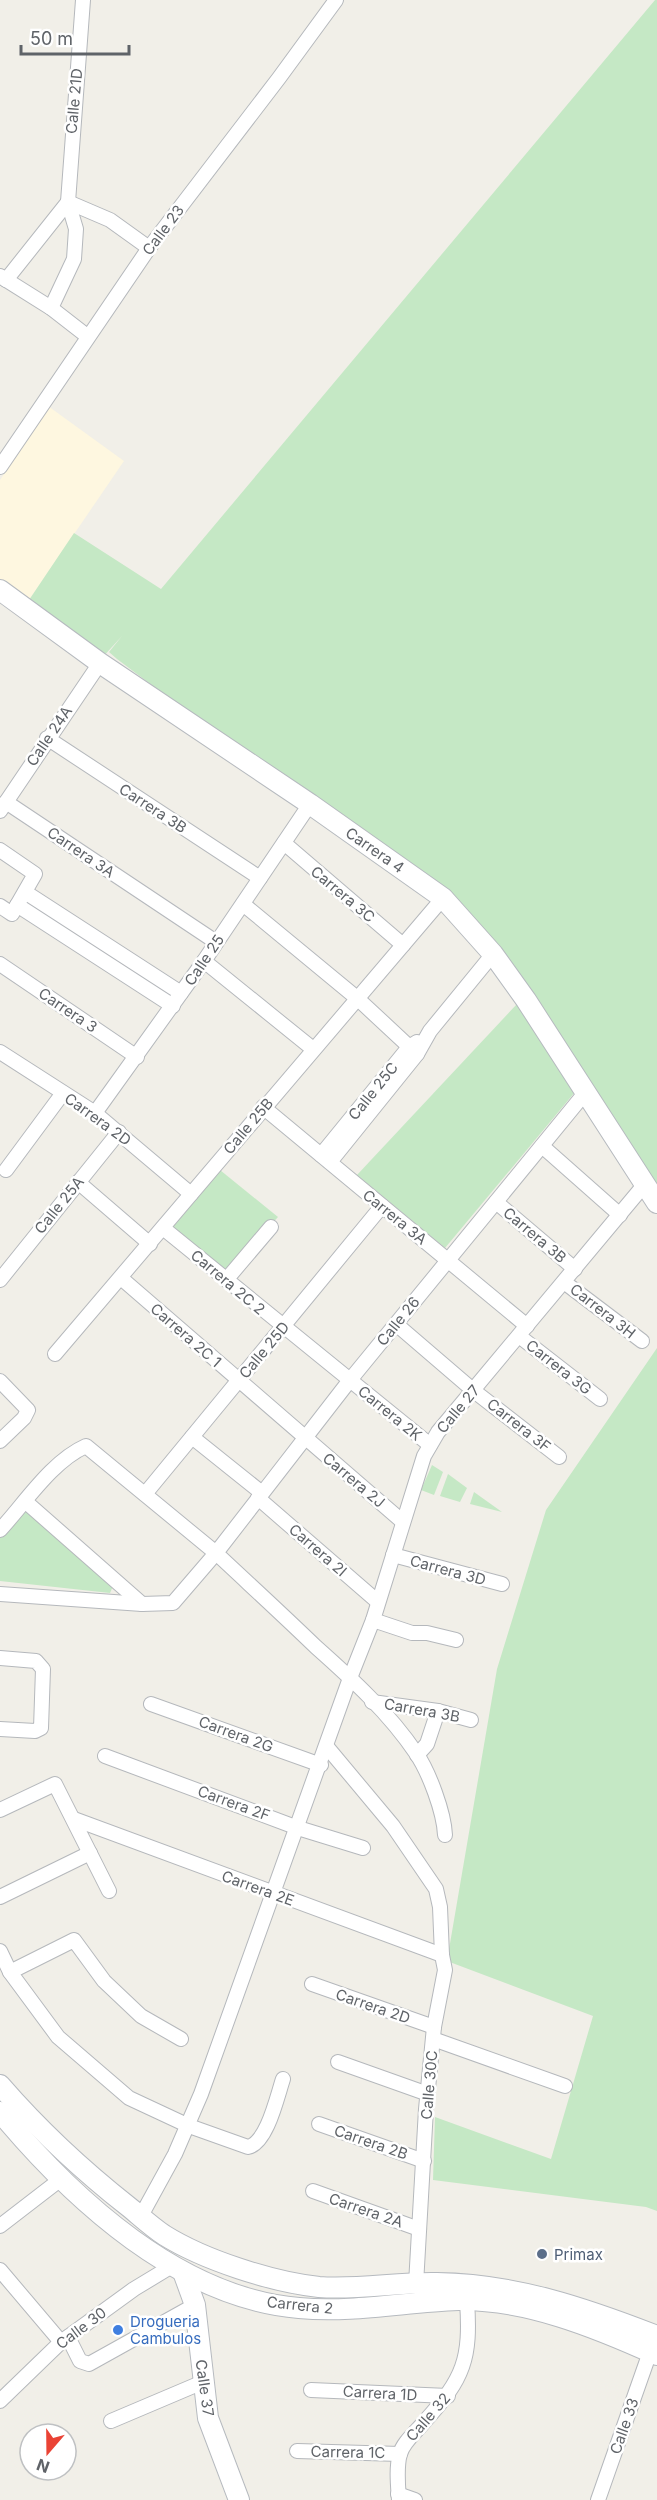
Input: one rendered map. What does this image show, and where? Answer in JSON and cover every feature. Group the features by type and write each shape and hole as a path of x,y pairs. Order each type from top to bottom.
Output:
{"main road":[{"name":"Carrera 4","path":"0,590 100,663 310,804 443,898 493,954 526,1000 657,1203"},
{"name":"Carrera 2","path":"0,2085 64,2153 141,2216 165,2235 212,2258 258,2275 320,2287 416,2284 488,2286 573,2304 655,2348"},
{"name":"Carrera 2","path":"0,2112 61,2179 109,2221 177,2269 242,2298 297,2308 352,2309 467,2301 513,2305 545,2312 655,2348"},
{"name":"Calle 37","path":"177,2269 195,2305 208,2418 239,2500"}],"street":[{"name":"Calle 21D","path":"68,202 83,0"},
{"name":"Calle 23","path":"0,467 149,248 336,0"},
{"path":"68,202 110,220 149,248"},
{"path":"68,202 2,278 51,308 87,336"},
{"path":"51,308 74,259 76,229 68,202"},
{"name":"Calle 24A","path":"2,807 100,663"},
{"name":"Carrera 3B","path":"47,738 260,878"},
{"name":"Calle 25","path":"95,1113 173,1006 310,804"},
{"name":"Carrera 3A","path":"2,807 216,942"},
{"name":"Carrera 3C","path":"284,843 403,945"},
{"path":"0,850 35,874 12,914 0,906"},
{"path":"25,892 181,993"},
{"name":"Calle 25B","path":"55,1354 443,898"},
{"path":"243,904 358,999 413,1051"},
{"path":"17,905 173,1006"},
{"name":"Calle 25C","path":"325,1159 493,954"},
{"path":"204,961 313,1049"},
{"name":"Carrera 3","path":"0,964 137,1057"},
{"name":"Carrera 2D","path":"0,1053 95,1113 191,1194"},
{"path":"6,1170 63,1092"},
{"name":"Calle 26","path":"0,1594 142,1604 173,1603 216,1553 350,1380 585,1093"},
{"name":"Carrera 3A","path":"263,1107 448,1260 523,1331"},
{"name":"Calle 25A","path":"0,1280 119,1132"},
{"path":"542,1146 620,1215"},
{"path":"78,1182 150,1244"},
{"name":"Calle 27","path":"141,2216 189,2126 321,1765 350,1678 374,1620 424,1456 438,1432 645,1184"},
{"name":"Carrera 3B","path":"496,1202 575,1269"},
{"name":"Calle 25D","path":"145,1494 382,1206"},
{"path":"226,1280 271,1227"},
{"name":"Carrera 2C 2","path":"163,1228 350,1380"},
{"name":"Carrera 2C 1","path":"121,1278 304,1438"},
{"name":"Carrera 3H","path":"564,1282 642,1341"},
{"name":"Carrera 3F","path":"396,1324 474,1391 559,1457"},
{"name":"Carrera 3G","path":"523,1331 600,1399"},
{"path":"0,1380 28,1410 24,1418 0,1441"},
{"name":"Carrera 2K","path":"350,1380 430,1445"},
{"name":"Carrera 2I","path":"192,1437 378,1602"},
{"name":"Carrera 2J","path":"304,1438 403,1522"},
{"path":"0,1530 57,1464 86,1446 216,1553 350,1678 417,1755 444,1822 445,1835"},
{"path":"26,1502 142,1604"},
{"name":"Carrera 3D","path":"393,1555 502,1584"},
{"path":"374,1620 412,1633 427,1633 456,1640"},
{"path":"0,1658 36,1661 43,1669 41,1728 35,1731 0,1729"},
{"name":"Carrera 3B","path":"372,1702 438,1711 471,1720"},
{"name":"Carrera 2G","path":"151,1704 321,1765"},
{"path":"417,1755 427,1744 438,1711"},
{"name":"Calle 30C","path":"327,1747 393,1826 436,1889 440,1907 442,1955 445,1970 434,2033 428,2094 416,2284"},
{"name":"Carrera 2F","path":"105,1756 298,1828 363,1848"},
{"path":"0,1810 55,1784 109,1891"},
{"name":"Carrera 2E","path":"74,1819 442,1955"},
{"path":"0,1897 90,1853"},
{"path":"10,1972 74,1940 104,1982 141,2016 181,2038"},
{"path":"0,1951 10,1972 58,2037 129,2098 189,2126 248,2147 255,2145 263,2137 283,2079"},
{"name":"Carrera 2D","path":"312,1984 565,2086"},
{"path":"338,2062 428,2094"},
{"name":"Carrera 2B","path":"319,2124 424,2161"},
{"path":"0,2226 61,2179"},
{"name":"Carrera 2A","path":"313,2191 419,2229"},
{"name":"Calle 30","path":"0,2401 64,2339 134,2289 177,2269"},
{"path":"0,2270 64,2339 80,2361 89,2364 195,2305"},
{"name":"Calle 32","path":"398,2497 400,2454 406,2443 448,2396 459,2378 469,2335 467,2301"},
{"name":"Calle 33","path":"598,2500 655,2348"},
{"path":"111,2421 203,2382"},
{"name":"Carrera 1D","path":"311,2390 448,2396"},
{"name":"Carrera 1C","path":"297,2451 400,2454"},
{"path":"398,2497 415,2500"}],"shaded area":[{"path":"48,406 124,461 25,606 0,589 0,480"}],"green space":[{"path":"657,0 657,1203 443,898 310,804 117,659 109,652 122,636 101,659 25,606 74,533 161,589"},
{"path":"517,1004 575,1092 445,1248 357,1175"},
{"path":"220,1170 278,1217 225,1275 170,1228"},
{"path":"657,1348 657,2211 646,2207 433,2180 435,2117 551,2159 593,2016 447,1961 497,1669 546,1510"},
{"path":"432,1465 443,1472 434,1495 421,1490"},
{"path":"448,1474 467,1488 460,1502 440,1496"},
{"path":"474,1492 502,1512 470,1504"},
{"path":"24,1509 113,1586 110,1593 0,1581 0,1538"}],"place":[{"name":"Primax","path":"542,2254"},
{"name":"Drogueria Cambulos","path":"118,2330"}]}
